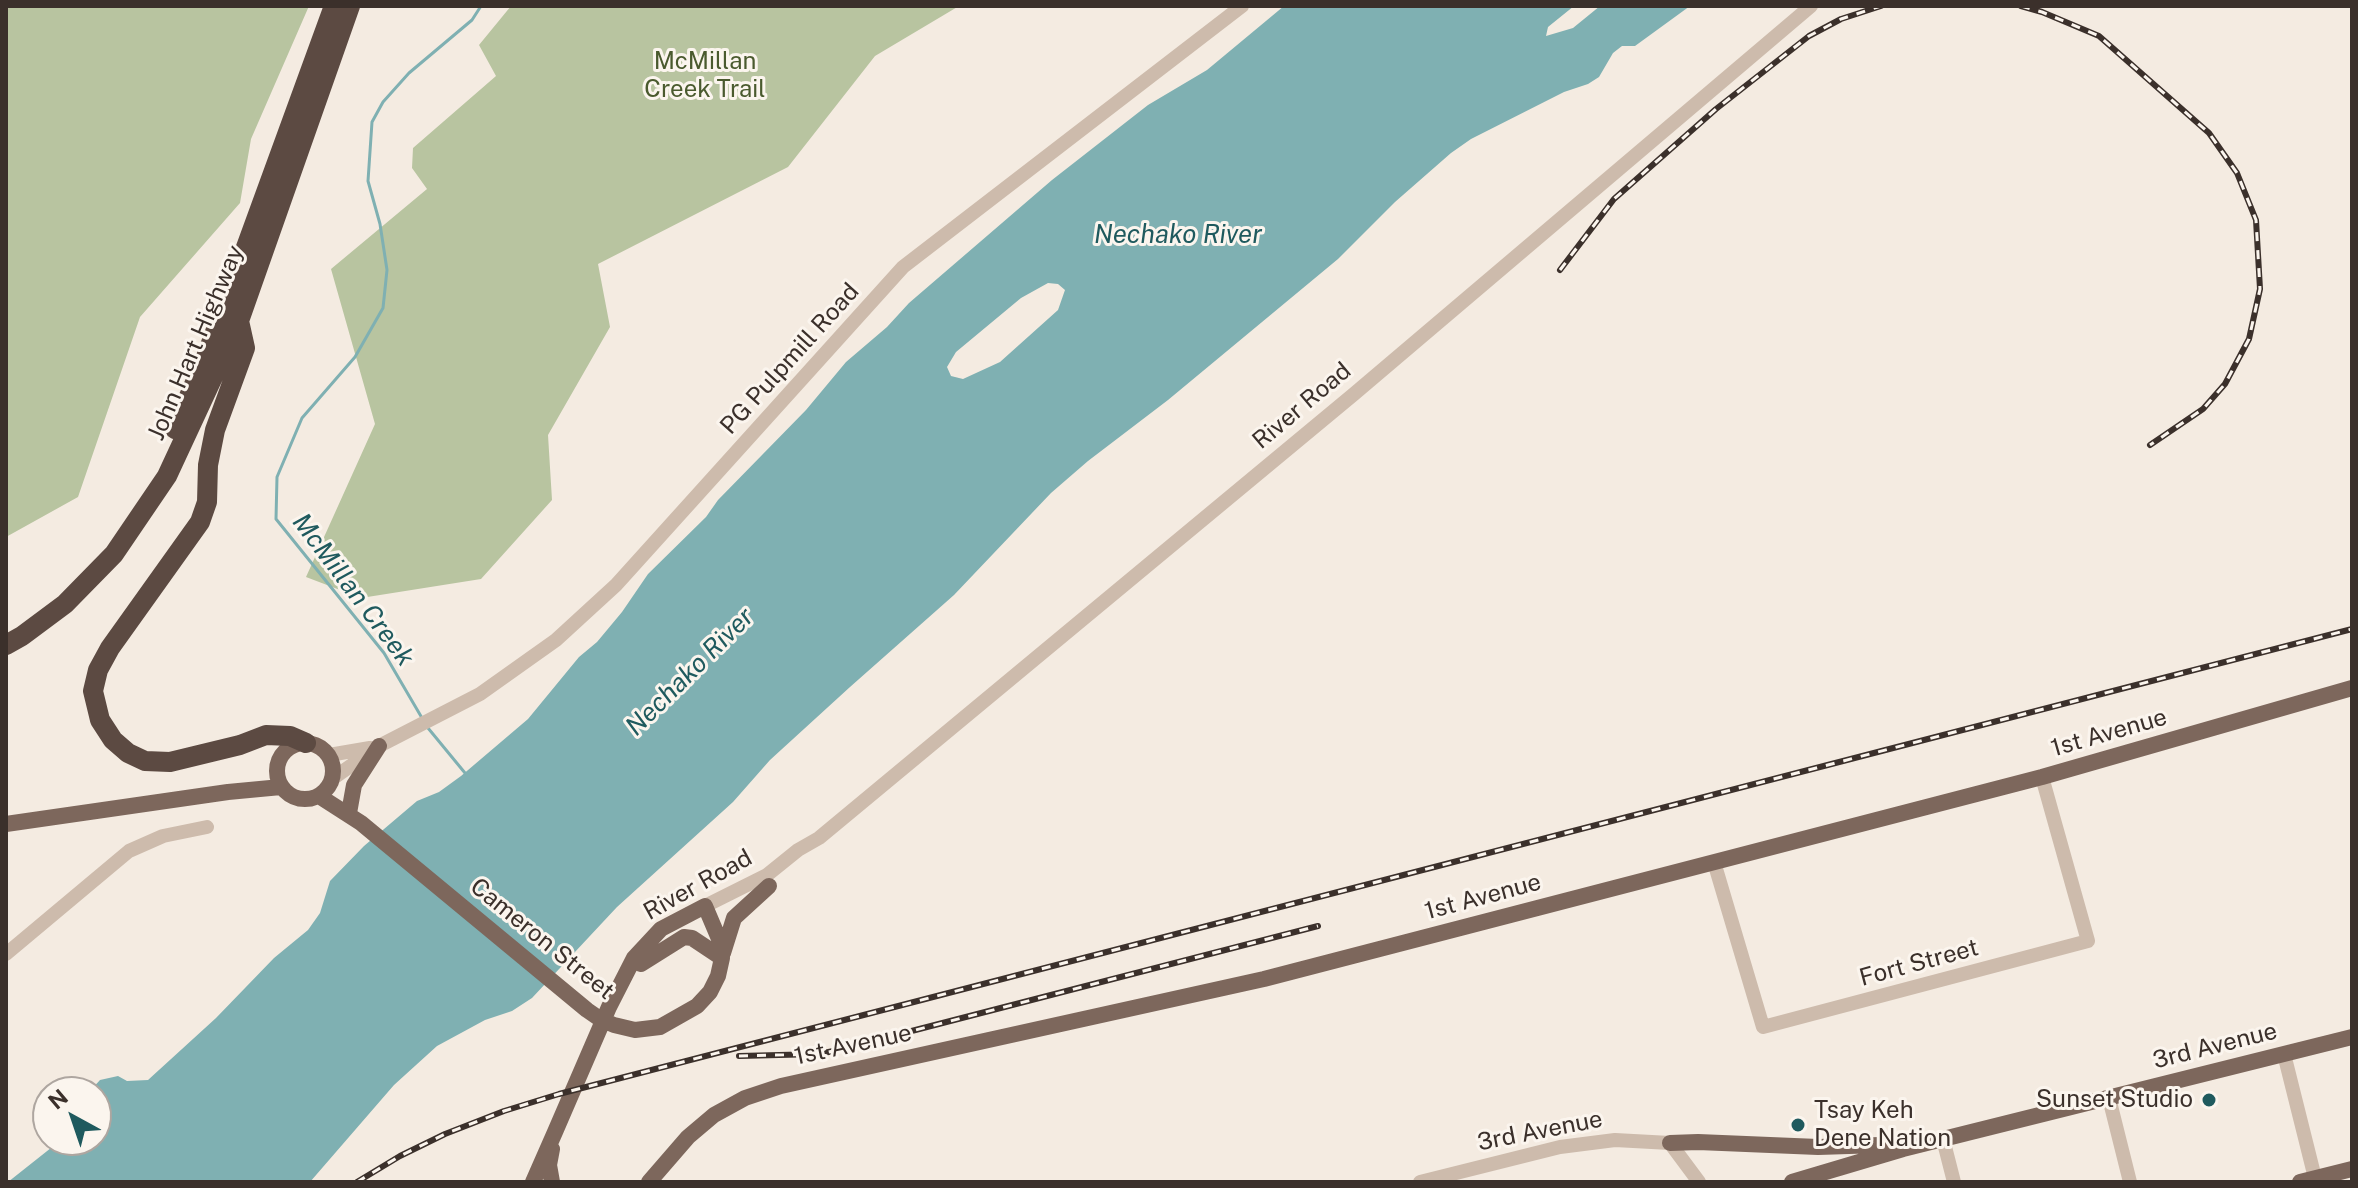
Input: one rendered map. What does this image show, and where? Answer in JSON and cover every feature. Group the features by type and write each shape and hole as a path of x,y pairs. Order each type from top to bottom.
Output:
{"highway":[{"name":"John Hart Highway","path":"6,631 56,595 103,546 155,469 206,357 334,6"},
{"name":"John Hart Highway","path":"6,645 65,604 114,554 167,476 239,321 350,6"},
{"path":"239,321 245,348 215,430 208,465 207,502 200,522 110,648 98,670 93,691 100,720 113,740 128,753 145,761 170,762 240,745 266,735 290,736 306,743"}],"main road":[{"name":"1st Avenue","path":"649,1182 688,1137 714,1115 745,1098 781,1086 1264,979 2042,777 2352,688"},
{"path":"314,744 329,755 332,779 319,796 295,799 281,787 276,770 289,748 314,744"},
{"path":"355,818 354,785 379,746"},
{"path":"228,792 276,770"},
{"name":"Cameron Street","path":"332,779 355,818"},
{"path":"6,824 281,787"},
{"name":"Cameron Street","path":"319,796 355,818 587,1010 614,1025 635,1030 660,1027 697,1006 710,992 718,976 734,918 769,886"},
{"path":"707,911 719,939 722,958"},
{"name":"River Road","path":"619,990 655,948 707,911"},
{"name":"River Road","path":"533,1182 609,1007 634,958 648,941 676,920 707,911"},
{"path":"641,964 684,937 692,938 722,958"},
{"name":"3rd Avenue","path":"1903,1149 2352,1037"},
{"path":"552,1182 549,1165 555,1132"},
{"path":"1670,1143 1818,1147 1880,1145 1903,1149"},
{"path":"1792,1182 1903,1149"},
{"path":"2310,1181 2352,1169"}],"street":[{"name":"PG Pulpmill Road","path":"379,746 480,694 583,617 903,267 1242,6"},
{"name":"River Road","path":"707,911 767,875 819,838 1354,394 1811,6"},
{"path":"329,755 379,746"},
{"path":"332,779 379,746"},
{"name":"Fort Street","path":"1714,862 1763,1027 1779,1023 2088,941 2042,777"},
{"path":"6,954 129,851 163,836 207,827"},
{"name":"River Road","path":"707,911 769,886 804,857 819,838"},
{"path":"2284,1054 2310,1181"},
{"path":"2109,1098 2130,1182"},
{"path":"1943,1139 1954,1182"},
{"name":"3rd Avenue","path":"1420,1182 1586,1143 1615,1140 1670,1143"},
{"path":"1670,1143 1699,1182"},
{"path":"1825,1182 1863,1163"},
{"path":"1466,1182 1486,1165"}],"green space":[{"path":"6,6 309,6 251,139 240,203 140,317 78,497 6,537"},
{"name":"McMillan Creek Trail","path":"511,6 959,6 875,56 788,167 598,264 610,327 548,435 552,500 481,579 361,598 306,577 375,424 331,269 427,189 412,168 413,148 496,76 479,45"}],"water":[{"name":"Nechako River","path":"1284,6 1574,6 1548,27 1546,36 1573,28 1600,6 1690,6 1635,46 1622,46 1613,53 1599,77 1588,84 1564,92 1471,139 1451,153 1395,202 1338,259 1168,400 1088,461 1051,493 954,595 770,760 733,802 617,907 532,998 512,1011 485,1020 437,1046 394,1085 310,1182 8,1182 41,1156 112,1156 112,1077 118,1076 127,1081 148,1080 216,1018 274,958 308,930 320,913 330,881 364,846 417,801 439,792 461,776 528,719 579,657 597,642 622,612 648,574 806,410 846,362 887,327 909,303 1052,180 1148,105 1207,70","holes":["1048,283 1058,284 1065,290 1058,310 1000,362 963,379 951,376 947,367 956,352 1021,298"]}],"waterway":[{"name":"McMillan Creek","path":"422,718 384,653 276,519 277,477 302,418 355,357 383,308 387,270 380,224 368,181 372,122 383,102 409,73 472,20 481,6"},
{"name":"McMillan Creek","path":"428,728 465,773"}],"railway":[{"path":"1560,270 1614,199 1716,109 1809,36 1841,19 1881,6"},
{"path":"2021,6 2099,36 2209,133 2237,173 2256,220 2260,289 2249,339 2225,384 2203,409 2150,445"},
{"path":"357,1182 445,1134 559,1094 2352,629"},
{"path":"739,1056 819,1054 838,1050 1318,926"}],"place":[{"name":"Sunset Studio","path":"2209,1100"},
{"name":"Tsay Keh Dene Nation","path":"1798,1125"}]}
